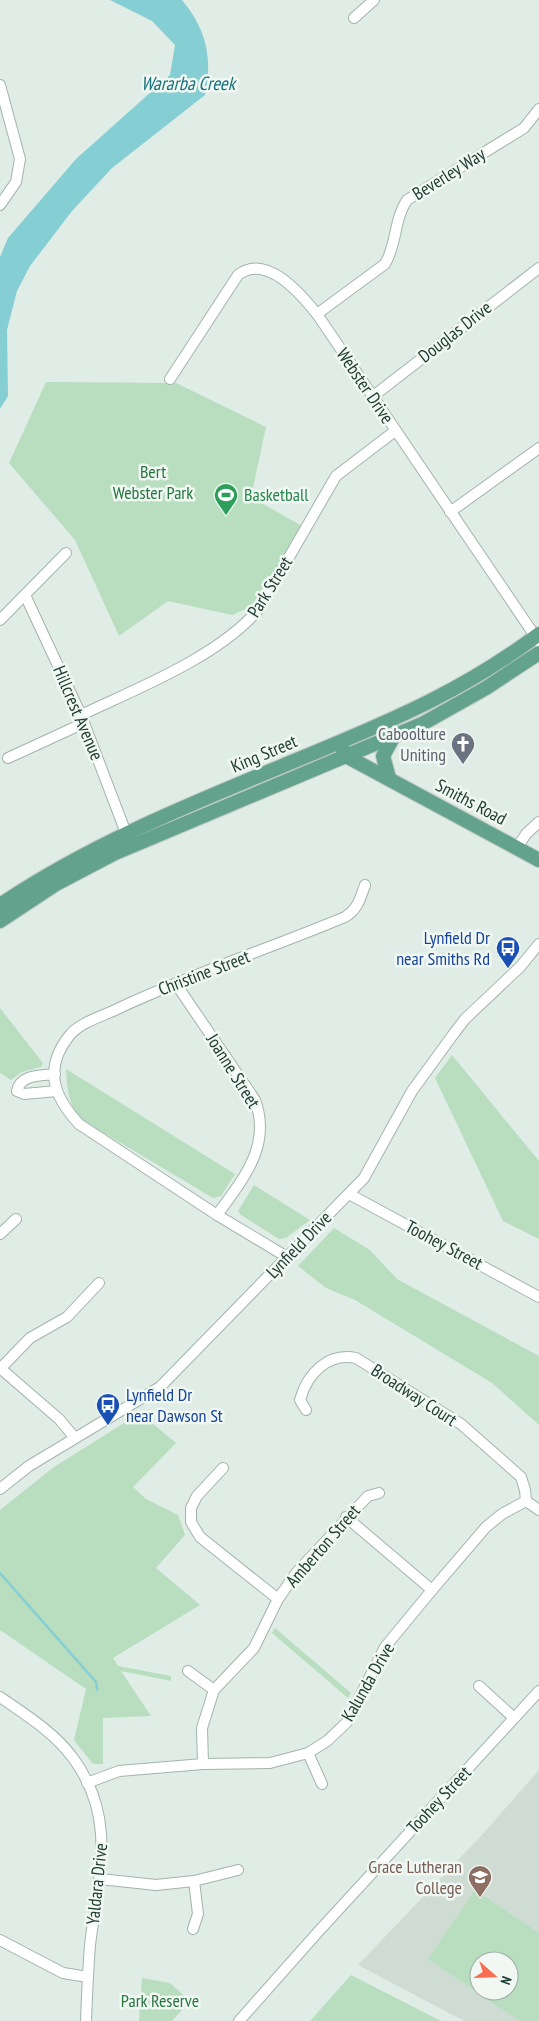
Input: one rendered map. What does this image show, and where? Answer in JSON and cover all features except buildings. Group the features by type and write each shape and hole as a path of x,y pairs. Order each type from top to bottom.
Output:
{"main road":[{"name":"King Street","path":"0,905 59,868 126,833 448,694 538,638"},
{"name":"King Street","path":"0,921 56,884 115,853 394,736 453,708 539,652"},
{"path":"389,778 383,756 394,736"},
{"path":"340,742 346,756"},
{"name":"Smiths Road","path":"346,756 539,860"}],"street":[{"path":"354,18 374,0"},
{"path":"0,84 20,159 16,182 0,205"},
{"name":"Beverley Way","path":"317,314 385,264 390,255 400,210 407,200 524,128 539,109"},
{"name":"Webster Drive","path":"170,379 238,275 247,269 257,267 294,288 317,314 450,512 538,638"},
{"name":"Douglas Drive","path":"372,397 539,268"},
{"name":"Park Street","path":"8,758 171,673 244,626 259,609 336,476 395,431"},
{"path":"450,512 539,448"},
{"path":"0,620 66,553"},
{"name":"Hillcrest Avenue","path":"25,595 82,719 126,833"},
{"path":"517,848 526,834 539,822"},
{"name":"Christine Street","path":"287,1257 217,1216 79,1124 63,1107 57,1091 55,1067 69,1036 82,1025 142,997 344,917 354,912 359,904 365,885"},
{"name":"Lynfield Drive","path":"0,1489 29,1466 160,1387 364,1178 412,1091 464,1019 520,967 539,944"},
{"name":"Joanne Street","path":"176,984 255,1100 261,1117 260,1139 249,1170 217,1216"},
{"path":"55,1074 24,1079 18,1084 17,1091 24,1094 57,1091"},
{"name":"Toohey Street","path":"349,1194 539,1297"},
{"path":"0,1234 16,1219"},
{"path":"75,1438 59,1419 0,1369 30,1338 67,1317 98,1283"},
{"name":"Broadway Court","path":"306,1410 300,1400 304,1384 334,1357 356,1358 460,1424 521,1477 526,1490 526,1500"},
{"path":"223,1468 197,1496 191,1508 191,1522 200,1537 278,1599"},
{"name":"Amberton Street","path":"203,1764 202,1728 214,1690 254,1648 278,1599 297,1572 346,1517 368,1496 379,1493"},
{"path":"526,1500 539,1510"},
{"name":"Kalunda Drive","path":"87,1783 119,1771 203,1764 270,1763 308,1753 327,1741 347,1722 385,1647 432,1590 486,1527 502,1514 526,1500"},
{"path":"346,1517 432,1590"},
{"path":"188,1671 214,1690"},
{"path":"479,1686 514,1718"},
{"name":"Toohey Street","path":"239,2021 539,1691"},
{"name":"Yaldara Drive","path":"0,1697 47,1731 73,1757 87,1783 101,1825 103,1851 88,1976 86,2021"},
{"path":"308,1753 322,1784"},
{"path":"100,1879 142,1885 194,1881 238,1870"},
{"path":"193,1929 198,1914 194,1881"},
{"path":"0,1940 63,1972 88,1976"}],"shaded area":[{"name":"Grace Lutheran College","path":"539,1770 539,2021 464,2021 358,1965 481,1836"}],"green space":[{"name":"Bert Webster Park","path":"46,382 176,383 266,427 251,497 302,526 255,605 232,615 168,601 119,636 75,540 9,463"},
{"path":"0,1008 43,1063 41,1067 22,1072 11,1080 0,1073"},
{"path":"452,1055 539,1161 539,1239 503,1221 435,1078"},
{"path":"66,1069 235,1174 221,1196 213,1198 79,1118 72,1106 69,1095"},
{"path":"254,1185 310,1220 286,1238 279,1239 241,1215 238,1211"},
{"path":"334,1228 370,1250 397,1279 539,1356 539,1425 492,1383 355,1300 326,1288 298,1266"},
{"path":"140,1413 176,1443 133,1487 146,1499 178,1515 185,1535 156,1568 200,1605 113,1658 118,1666 171,1676 171,1681 121,1671 151,1716 103,1718 103,1764 93,1764 74,1740 86,1689 0,1630 0,1510 54,1467"},
{"path":"275,1628 351,1693 348,1698 272,1633"},
{"path":"475,1890 539,1933 539,2021 520,2021 490,2001 519,2001 519,1951 469,1951 469,1987 428,1959"},
{"path":"351,1975 441,2021 310,2021"},
{"name":"Park Reserve","path":"142,1978 170,1983 190,2001 172,2021 139,2021"}],"water":[{"name":"Wararba Creek","path":"110,0 182,0 197,22 206,44 208,68 205,95 112,168 72,211 30,266 17,291 7,330 8,396 0,409 0,257 8,238 76,159 170,75 175,45 152,21"}],"waterway":[{"path":"0,1573 96,1682 97,1690"}],"place":[{"name":"Basketball","path":"226,516"},
{"name":"Caboolture Uniting","path":"463,765"},
{"name":"Lynfield Dr near Smiths Rd","path":"508,969"},
{"name":"Lynfield Dr near Dawson St","path":"108,1426"},
{"name":"Grace Lutheran College","path":"480,1898"}]}
